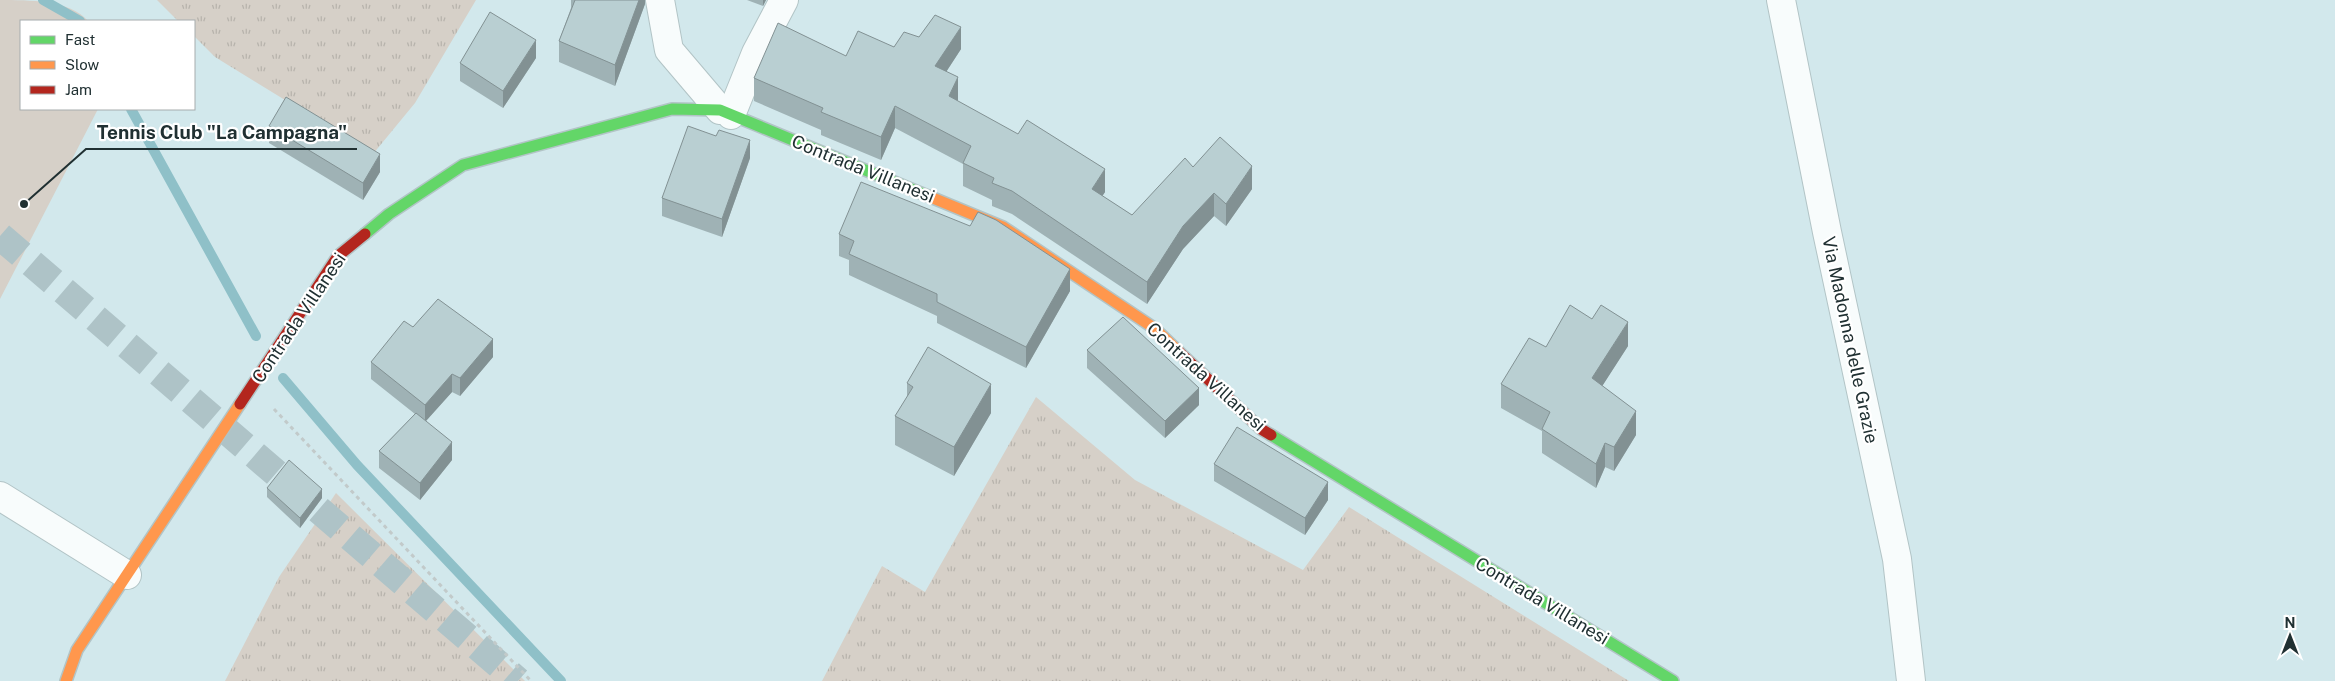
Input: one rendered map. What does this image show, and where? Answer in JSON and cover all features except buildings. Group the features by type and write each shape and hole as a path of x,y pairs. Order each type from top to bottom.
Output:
{"street":[{"name":"Contrada Villanesi","path":"660,0 669,50 726,113"},
{"path":"726,113 784,0"},
{"name":"Via Madonna delle Grazie","path":"1781,0 1827,232 1897,559 1911,681"},
{"name":"Contrada Villanesi","path":"66,681 77,650 338,256 389,214 463,165 672,109 726,113 1003,227 1154,328 1261,429 1673,681"},
{"path":"0,496 127,575"}],"path":[{"path":"254,385 261,395 387,530 531,681"}],"green space":[{"path":"0,0 36,1 71,9 87,20 20,20 20,110 97,110 0,299"},
{"path":"157,0 476,0 415,103 373,154 215,57 195,37 195,20 177,20"},
{"path":"1036,397 1135,480 1303,570 1349,507 1629,681 822,681 882,566 925,592"},
{"path":"336,493 525,681 225,681 279,577"}],"waterway":[{"path":"43,0 78,20"},
{"path":"132,110 256,336"},
{"path":"283,378 357,465 561,681"}],"tunnel":[{"path":"0,236 518,681"}],"traffic: fast":[{"path":"365,234 389,214 463,165 672,109 720,110 928,196"},
{"path":"1271,435 1673,681"}],"traffic: slow":[{"path":"928,196 1003,227 1154,328 1179,352"},
{"path":"66,681 77,650 240,404"}],"traffic: jam":[{"path":"240,404 338,256 365,234"},
{"path":"1179,352 1261,429 1271,435"}],"place":[{"name":"Tennis Club \"La Campagna\"","path":"24,204"}]}
